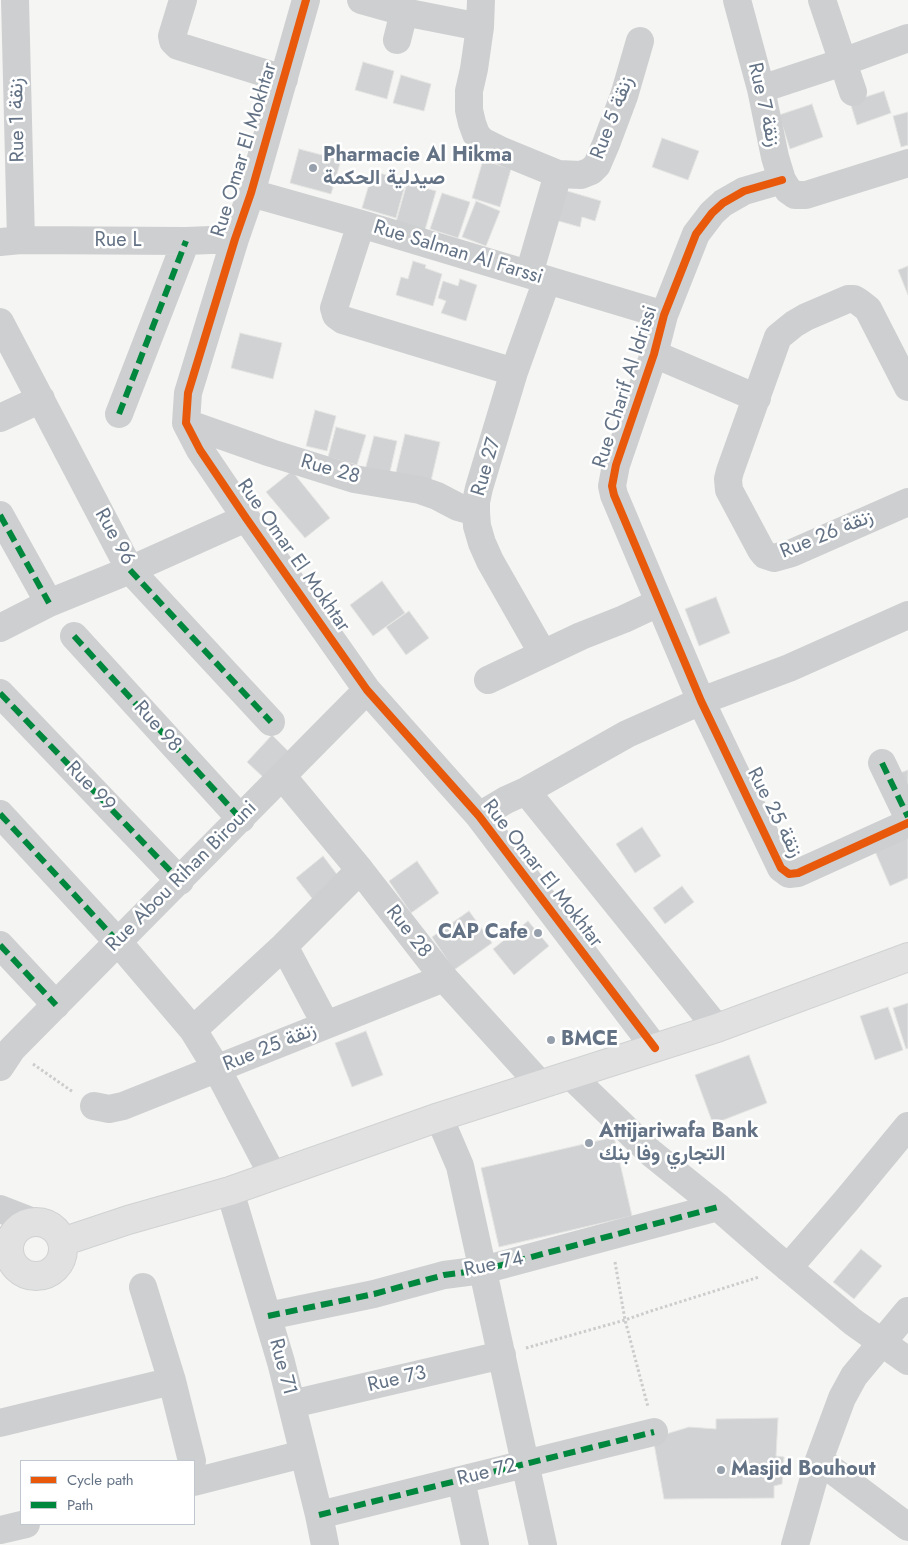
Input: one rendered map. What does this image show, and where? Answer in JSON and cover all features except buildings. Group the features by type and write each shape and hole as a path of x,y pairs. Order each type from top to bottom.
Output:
{"main road":[{"path":"62,1242 128,1220 230,1191 439,1117 717,1028 908,957"},
{"path":"36,1222 44,1224 58,1234 62,1242 63,1252 60,1262 54,1270 45,1275 25,1274 7,1259 13,1235 23,1226 36,1222"}],"street":[{"name":"Rue 1 زنقة","path":"10,241 16,0"},
{"path":"183,0 172,36 173,41 178,46 284,79"},
{"name":"Rue Omar El Mokhtar","path":"306,0 251,193 188,393 186,423 200,450 246,518 367,690 479,816 654,1048"},
{"path":"361,0 404,12 480,27"},
{"name":"Rue 5 زنقة","path":"481,0 480,27 469,91 469,110 476,134 482,141 491,146 558,174 581,175 591,171 597,165 624,96 640,41"},
{"name":"Rue 7 زنقة","path":"737,0 761,89 770,136 782,180"},
{"path":"822,0 853,92"},
{"path":"397,40 404,12"},
{"path":"761,89 908,38"},
{"path":"782,180 790,192 806,195 908,163"},
{"name":"Rue 27","path":"543,654 490,561 482,543 477,526 476,502 514,372 538,277 558,174"},
{"name":"Rue Charif Al Idrissi","path":"701,701 616,503 612,486 616,465 654,354 664,315 696,234 712,212 723,203 744,191 782,180"},
{"name":"Rue Salman Al Farssi","path":"251,193 664,315"},
{"path":"361,224 334,308 336,315 343,320 514,372"},
{"name":"Rue L","path":"10,241 186,241 235,239"},
{"path":"119,414 186,241"},
{"name":"Rue 26 زنقة","path":"907,384 868,309 859,302 854,299 848,299 806,317 778,337 730,471 728,483 729,490 761,550 765,555 774,558 792,553 908,502"},
{"name":"Rue 96","path":"0,322 130,570 271,722"},
{"path":"654,354 757,398"},
{"path":"0,418 40,399"},
{"name":"Rue 28","path":"186,423 271,453 354,479 420,490 458,508 476,512"},
{"path":"0,515 49,603"},
{"path":"0,628 49,603 130,570 246,518"},
{"path":"488,680 658,602"},
{"path":"479,816 627,734 701,701 789,668 908,615"},
{"name":"Rue 98","path":"74,636 241,819"},
{"name":"Rue Abou Rihan Birouni","path":"6,1058 367,690"},
{"name":"Rue 99","path":"0,692 180,881"},
{"name":"Rue 25 زنقة","path":"701,701 786,873 798,873 908,823"},
{"path":"882,763 908,817"},
{"name":"Rue 28","path":"282,776 360,870 444,978 540,1084"},
{"name":"Rue Omar El Mokhtar","path":"526,791 717,1028"},
{"path":"0,814 118,942 193,1030 217,1069 273,1176"},
{"path":"193,1030 284,946 360,870"},
{"path":"0,945 56,1005"},
{"path":"284,946 326,1025"},
{"name":"Rue 25 زنقة","path":"94,1106 109,1109 123,1106 444,978"},
{"path":"570,1075 651,1153 718,1207 853,1322 908,1361"},
{"path":"439,1117 460,1166 543,1545"},
{"path":"788,1268 908,1126"},
{"name":"Rue 71","path":"230,1191 268,1316 292,1404 325,1545"},
{"name":"Rue 74","path":"268,1316 374,1294 444,1275 483,1270 718,1207"},
{"path":"0,1208 36,1222"},
{"path":"143,1287 172,1381 191,1460"},
{"path":"795,1545 819,1460 842,1398 854,1376 908,1311"},
{"name":"Rue 73","path":"292,1404 502,1355"},
{"path":"0,1423 172,1381"},
{"name":"Rue 72","path":"319,1515 654,1432"},
{"path":"195,1473 303,1454"},
{"path":"819,1460 908,1527"},
{"path":"461,1480 475,1545"}],"path":[{"path":"6,1058 94,1106"},
{"path":"611,1236 625,1320 654,1432"},
{"path":"502,1355 625,1320 651,1310 788,1268"}],"marked path":[{"path":"119,414 186,241"},
{"path":"0,515 49,603"},
{"path":"130,570 271,722"},
{"path":"74,636 241,819"},
{"path":"0,693 180,881"},
{"path":"882,763 908,817"},
{"path":"0,814 118,942"},
{"path":"0,945 56,1005"},
{"path":"268,1316 374,1294 444,1275 483,1270 718,1207"},
{"path":"319,1515 654,1432"}],"cycle path":[{"path":"306,0 251,193 188,393 186,423 200,450 246,518 367,690 479,816 655,1048"},
{"path":"782,180 744,191 723,203 712,213 696,234 664,315 654,354 616,465 612,486 614,495 701,701 781,868 789,874 798,873 908,823"}],"place":[{"name":"Pharmacie Al Hikma صيدلية الحكمة","path":"313,168"},
{"name":"CAP Cafe","path":"538,933"},
{"name":"BMCE","path":"551,1040"},
{"name":"Attijariwafa Bank التجاري وفا بنك","path":"589,1143"},
{"name":"Masjid Bouhout","path":"721,1470"}]}
